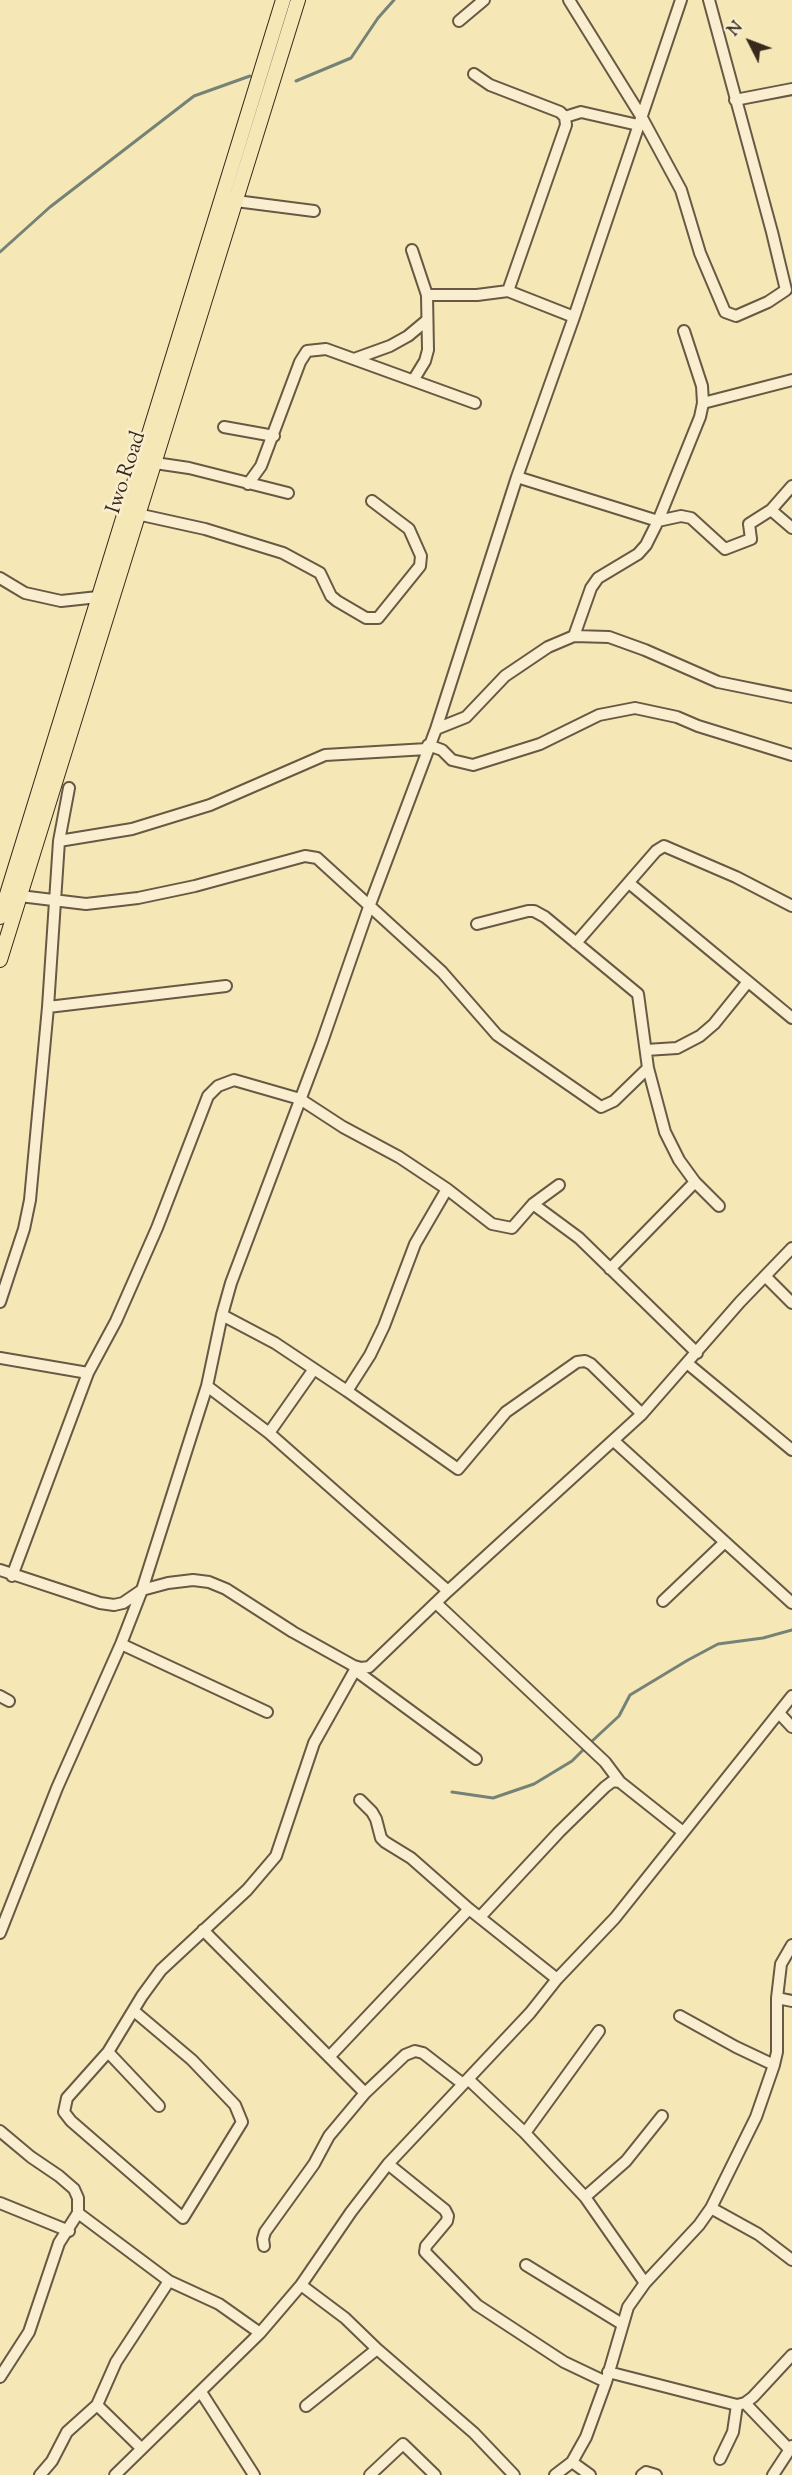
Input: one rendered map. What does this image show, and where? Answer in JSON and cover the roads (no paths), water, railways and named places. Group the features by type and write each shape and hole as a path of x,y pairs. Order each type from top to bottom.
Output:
{"main road":[{"name":"Iwo Road","path":"0,917 283,0"},
{"name":"Iwo Road","path":"0,960 298,0"},
{"path":"162,389 177,393"}],"street":[{"path":"459,21 484,0"},
{"path":"568,0 681,190 700,253 725,312 730,316 736,316 768,302 786,290 709,0"},
{"path":"0,1933 57,1788 121,1644 142,1590 207,1386 231,1283 300,1100 427,747 436,729 518,477 681,0"},
{"path":"474,74 490,85 560,112 566,117"},
{"path":"735,100 792,89"},
{"path":"566,117 574,113 592,113 639,120"},
{"path":"508,291 562,136 566,117"},
{"path":"236,201 314,211"},
{"path":"412,250 427,295 428,350 425,361 414,379"},
{"path":"427,295 477,295 508,291 574,317"},
{"path":"354,359 390,346 408,336 426,321"},
{"path":"574,636 591,588 598,578 638,554 646,545 700,417 703,403 702,386 684,332"},
{"path":"248,484 261,466 300,362 308,351 326,349 475,403"},
{"path":"703,403 792,380"},
{"path":"224,427 274,436"},
{"path":"155,463 189,468 288,493"},
{"path":"518,477 658,521 681,516 691,518 721,546 730,548 751,539 749,524 771,510 792,486"},
{"path":"137,514 205,528 283,553 320,573 331,596 337,601 366,618 378,618 420,566 421,556 409,529 372,501"},
{"path":"771,510 792,528"},
{"path":"0,578 25,592 61,601 98,597"},
{"path":"436,729 466,717 505,676 548,647 574,636 609,637 718,682 792,697"},
{"path":"59,841 132,829 210,805 325,755 427,747 442,750 452,760 472,765 540,744 598,714 616,710 635,708 677,717 698,726 792,755"},
{"path":"0,1302 24,1228 30,1200 48,1007 59,841 69,788"},
{"path":"576,943 656,851 663,846 736,877 792,906"},
{"path":"20,896 54,902 86,904 138,898 195,886 305,856 317,858 442,972 497,1035 601,1107 614,1101 648,1068"},
{"path":"629,883 792,1018"},
{"path":"477,924 534,911 545,917 638,994 648,1068 665,1132 695,1182 719,1206"},
{"path":"646,1050 677,1048 700,1036 714,1024 747,983"},
{"path":"48,1007 226,986"},
{"path":"12,1576 88,1374 116,1321 157,1228 208,1096 218,1086 234,1080 300,1100 343,1127 399,1157 447,1189 492,1224 502,1227 512,1228 533,1204 559,1185"},
{"path":"610,1269 695,1182"},
{"path":"347,1391 370,1355 384,1326 415,1244 447,1189"},
{"path":"533,1204 579,1238 697,1353"},
{"path":"134,2011 192,2060 235,2105 242,2122 183,2218 71,2121 64,2112 67,2098 108,2052 142,1996 161,1971 247,1890 276,1856 314,1743 358,1669 373,1665 448,1591 642,1414 792,1248"},
{"path":"765,1276 792,1303"},
{"path":"222,1315 274,1343 458,1469 506,1412 577,1362 585,1361 591,1364 642,1414"},
{"path":"0,1358 88,1374"},
{"path":"687,1363 792,1450"},
{"path":"269,1433 314,1370"},
{"path":"207,1386 269,1433 448,1591"},
{"path":"614,1441 792,1603"},
{"path":"663,1601 725,1542"},
{"path":"0,1570 12,1576 100,1603 114,1605 123,1603 142,1590 168,1583 193,1580 209,1582 226,1589 293,1632 358,1669 476,1759"},
{"path":"436,1603 605,1762 620,1782 683,1832"},
{"path":"121,1644 267,1712"},
{"path":"115,2475 260,2333 301,2285 351,2212 388,2164 530,2013 557,1979 615,1918 792,1696"},
{"path":"779,1713 792,1727"},
{"path":"480,1917 559,1832 605,1787 613,1781 620,1782"},
{"path":"360,1800 376,1820 381,1838 411,1858 469,1909 557,1979"},
{"path":"330,2056 469,1909"},
{"path":"203,1930 365,2093"},
{"path":"555,2475 572,2462 586,2437 628,2307 645,2283 699,2226 711,2208 756,2117 777,2052 777,1998 781,1964 792,1945"},
{"path":"777,1998 792,2001"},
{"path":"680,2016 736,2048 774,2065"},
{"path":"525,2133 599,2031"},
{"path":"264,2246 263,2239 266,2232 314,2164 329,2136 365,2093 405,2055 415,2051 423,2053 466,2082 525,2133 585,2197 645,2283"},
{"path":"108,2052 159,2106"},
{"path":"585,2197 626,2161 662,2116"},
{"path":"0,2131 74,2189 78,2198 78,2213 69,2231 59,2243 29,2332 0,2377"},
{"path":"388,2164 445,2210 448,2216 447,2222 426,2247 425,2252 477,2305 564,2362 607,2377 741,2404 791,2448 773,2475"},
{"path":"0,2203 69,2231"},
{"path":"711,2208 758,2234 792,2260"},
{"path":"78,2213 169,2281 219,2304 260,2333"},
{"path":"526,2265 622,2324"},
{"path":"40,2475 52,2461 67,2432 97,2405 116,2362 169,2281"},
{"path":"301,2285 331,2305 377,2349 474,2433 514,2475"},
{"path":"306,2406 377,2349"},
{"path":"720,2459 733,2432 741,2404 792,2355"},
{"path":"201,2392 254,2475"},
{"path":"97,2405 141,2448"},
{"path":"370,2475 403,2444 435,2475"},
{"path":"572,2462 590,2475"},
{"path":"642,2475 646,2472 656,2475"}],"waterway":[{"path":"296,81 351,58 378,18 394,0"},
{"path":"0,252 50,207 194,96 250,76"},
{"path":"590,1743 619,1716 630,1695 688,1660 718,1644 763,1638 792,1630"},
{"path":"452,1792 493,1798 534,1784 572,1761 585,1748"}]}
